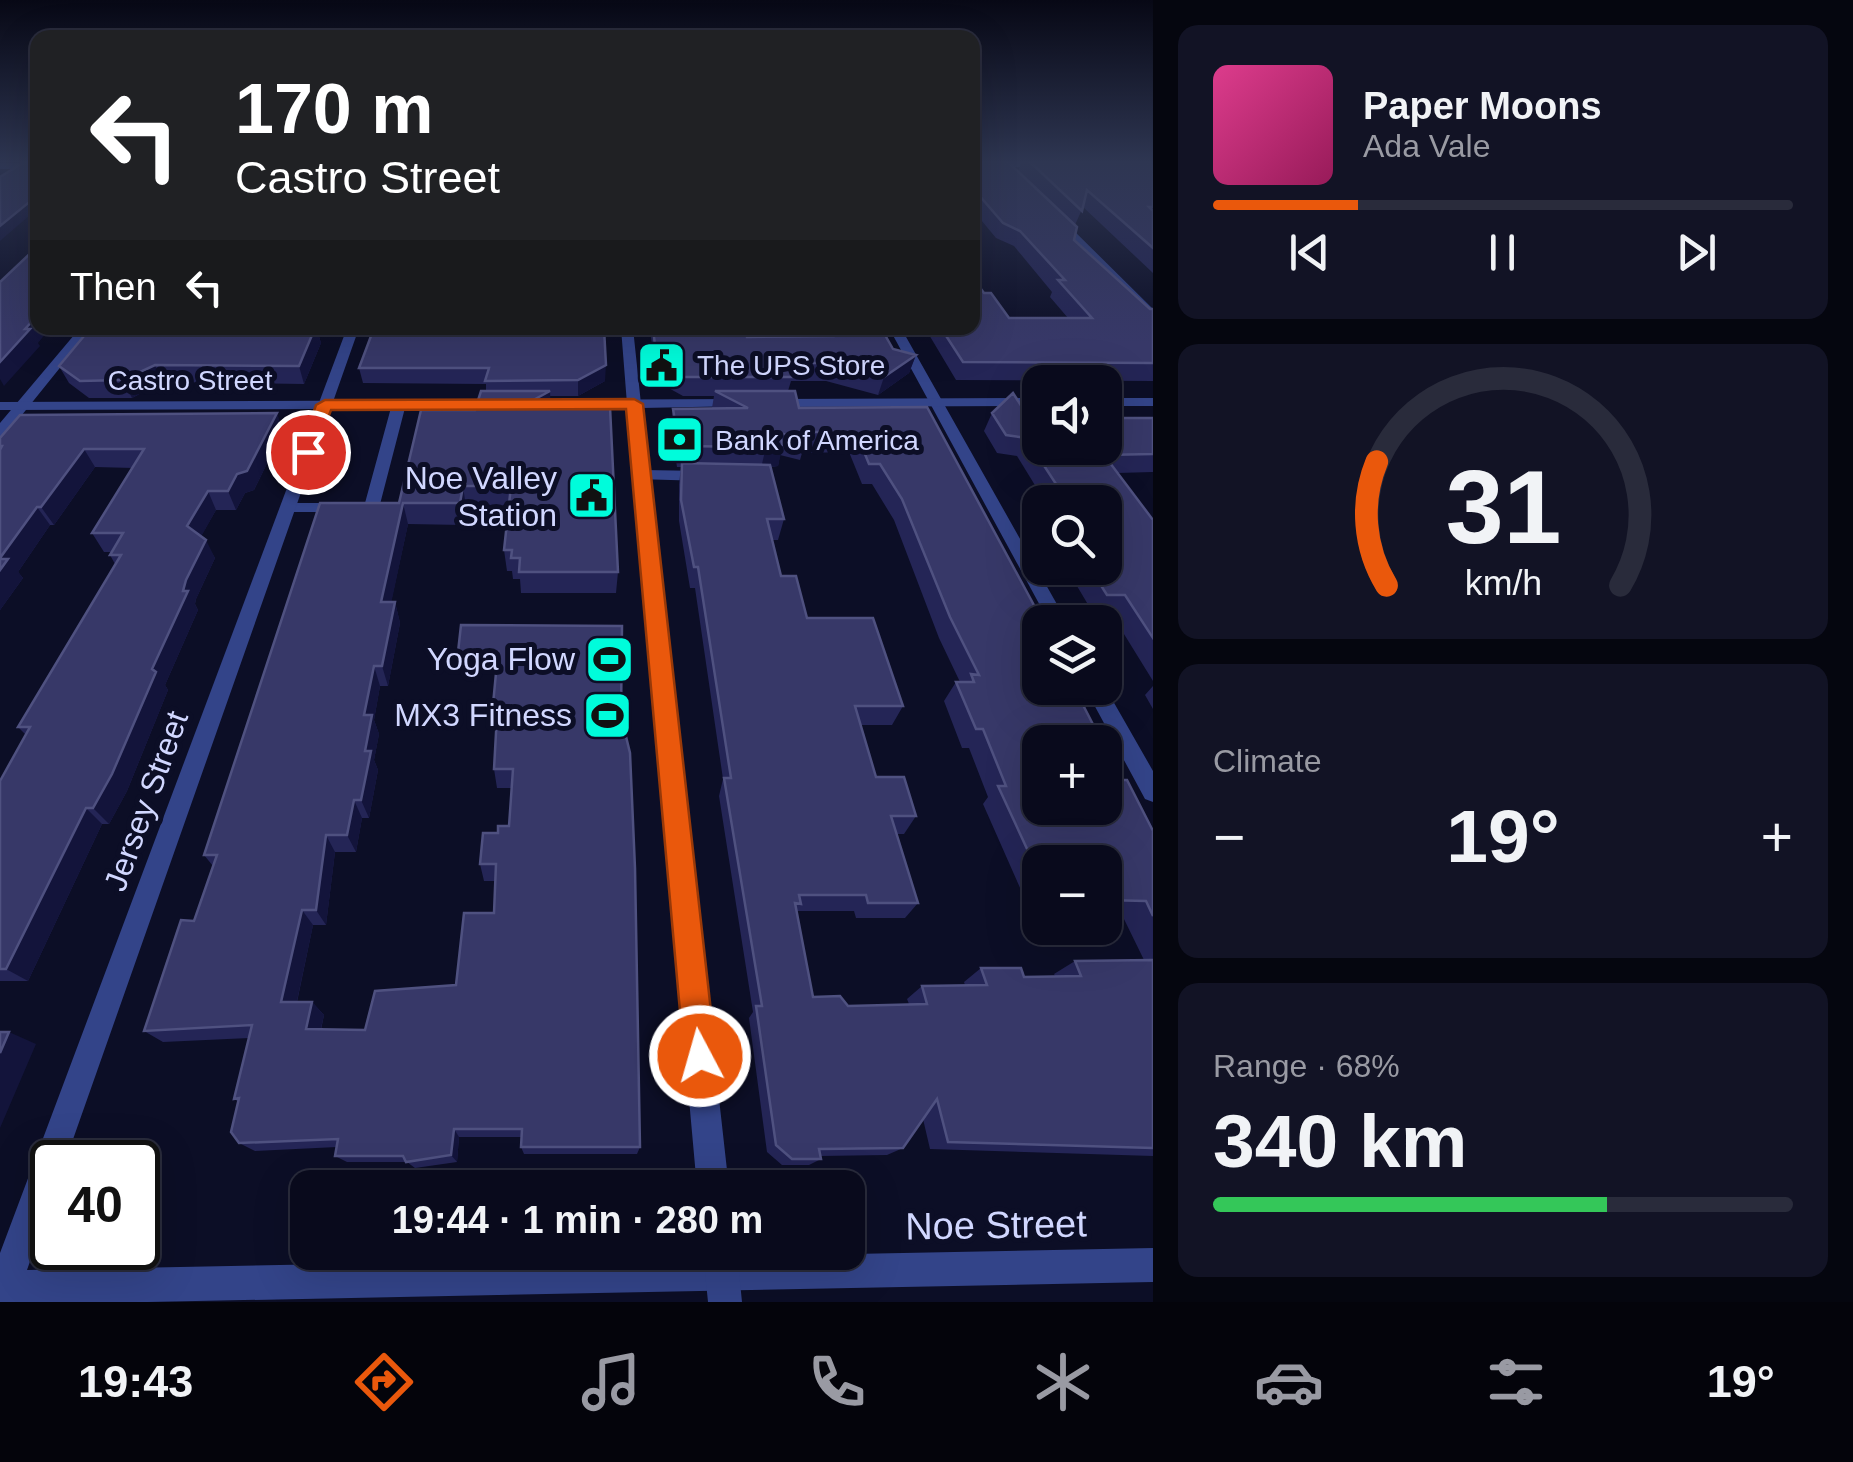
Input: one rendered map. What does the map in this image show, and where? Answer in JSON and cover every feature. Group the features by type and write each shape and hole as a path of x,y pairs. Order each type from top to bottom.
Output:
{"street":[{"path":"1060,222 1153,316"},
{"path":"0,432 80,335"},
{"name":"Jersey Street","path":"1,1291 350,335"},
{"path":"628,335 712,1170"},
{"path":"899,335 1049,605"},
{"name":"Castro Street","path":"0,406 1022,402"},
{"path":"1122,402 1153,402"},
{"path":"287,508 372,508 400,404"},
{"path":"642,475 716,477"},
{"path":"1104,705 1153,792"},
{"name":"Noe Street","path":"1,1291 1153,1265"}],"building":[{"path":"1071,222 1077,227 1074,240 1153,309 1153,363 963,362 946,335 980,335 980,288 984,293 991,293 1009,318 1092,318 1058,280 1065,280 1020,231 1003,223"},
{"path":"1123,222 1153,222 1153,248"},
{"path":"30,254 30,324 25,329 30,329 0,362 0,282"},
{"path":"85,335 312,335 299,366 155,365 123,380 80,381 59,366"},
{"path":"371,335 604,335 606,365 578,380 485,381 489,368 359,368"},
{"path":"654,335 885,335 893,349 916,355 884,377 831,363 789,363 792,377 685,377 657,363"},
{"path":"481,391 550,391 528,403 610,407 618,572 519,572 520,558 511,558 512,550 504,550 511,486 463,486 460,503 403,503 381,602 395,602 382,666 374,666 364,715 372,715 365,751 371,751 361,800 354,800 347,835 326,835 316,910 302,910 281,1002 312,1002 306,1029 365,1030 375,991 456,985 464,913 494,913 496,864 480,864 483,833 498,833 498,826 509,826 513,769 494,769 497,715 492,715 498,652 458,652 461,625 622,626 621,716 630,753 635,868 640,1147 521,1147 522,1129 454,1129 451,1155 406,1162 403,1156 335,1156 338,1139 239,1143 231,1132 239,1098 234,1099 252,1025 144,1031 181,920 194,921 217,855 204,855 320,503 399,503 421,410 475,410"},
{"path":"715,391 795,391 799,408 927,407 1034,605 1022,605 1022,705 1083,705 1093,725 1022,725 1022,825 1122,825 1122,780 1127,780 1153,831 1153,916 1146,901 1122,900 1122,845 1025,845 998,786 1006,786 983,729 976,729 956,682 974,682 971,674 979,675 950,617 902,499 880,464 869,464 856,432 804,432 805,439 779,433 783,445 766,447 679,446 673,409 748,408"},
{"path":"1013,393 1022,407 1022,437 1006,435 992,413"},
{"path":"277,413 247,471 237,474 228,491 208,491 187,526 206,540 186,580 183,591 188,591 152,669 156,672 112,774 93,808 86,808 6,969 0,969 0,781 30,727 18,727 121,555 110,555 123,533 92,533 144,449 84,449 0,558 0,438 20,415"},
{"path":"1122,418 1153,418 1153,454 1122,455"},
{"path":"682,463 770,465 784,519 767,519 781,576 796,576 807,618 873,618 903,706 855,706 876,777 904,777 916,816 891,816 918,903 868,903 866,895 799,895 801,904 795,903 813,997 840,996 848,1006 927,1004 922,986 987,985 981,968 1021,968 1024,977 1081,976 1075,961 1153,960 1153,1148 948,1142 937,1099 903,1148 819,1149 821,1159 792,1159 776,1145 756,1006 762,1006 724,778 731,778 698,567 694,567 681,500"},
{"path":"1044,465 1112,465 1153,520 1153,638 1125,595 1107,595 1101,585 1122,585 1122,485 1057,485"},
{"path":"0,1032 9,1032 0,1053"}],"place":[{"name":"The UPS Store","path":"662,365"},
{"name":"Bank of America","path":"680,440"},
{"name":"Noe Valley Station","path":"592,496"},
{"name":"Yoga Flow","path":"610,659"},
{"name":"MX3 Fitness","path":"607,715"}],"route":[{"path":"308,452 325,405 634,404 700,1056"}]}
